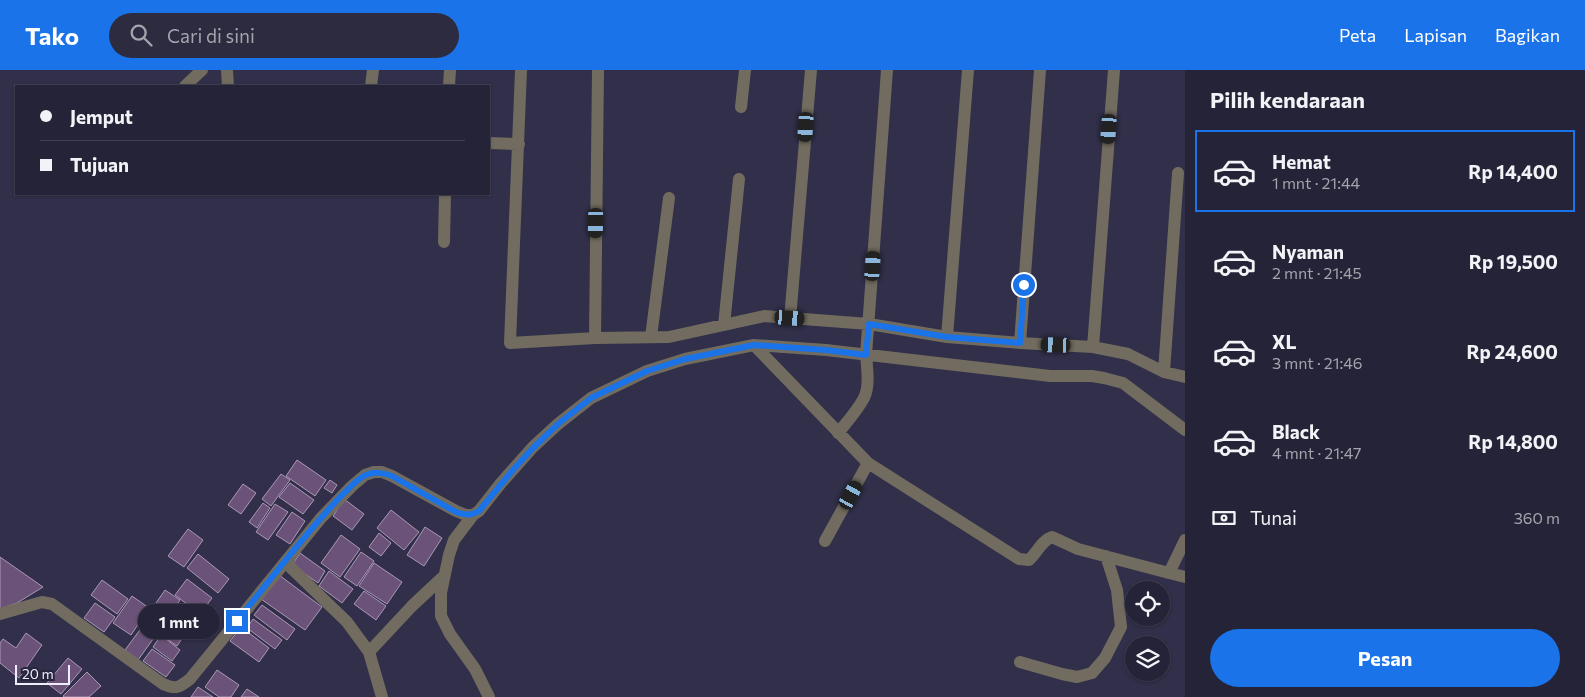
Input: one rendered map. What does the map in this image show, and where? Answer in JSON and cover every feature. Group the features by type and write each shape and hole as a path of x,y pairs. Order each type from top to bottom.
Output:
{"street":[{"path":"187,85 202,70"},
{"path":"227,70 228,85"},
{"path":"372,85 373,70"},
{"path":"449,85 450,70"},
{"path":"521,70 510,343 595,338 669,337 764,316 869,324 947,337 1093,346 1128,354 1164,372 1185,377"},
{"path":"595,338 598,70"},
{"path":"741,107 745,70"},
{"path":"790,318 811,70"},
{"path":"838,433 865,396 868,374 866,355 887,70"},
{"path":"947,337 968,70"},
{"path":"1020,343 1040,70"},
{"path":"1093,346 1114,70"},
{"path":"490,143 519,144"},
{"path":"1164,372 1178,174"},
{"path":"724,325 739,179"},
{"path":"444,242 445,195"},
{"path":"651,337 669,198"},
{"path":"754,345 868,463 1019,559 1029,560 1038,552 1045,541 1052,537 1078,549 1185,577"},
{"path":"489,697 476,669 450,634 441,616 440,593 454,540 501,483 558,424 591,398 647,371 685,359 754,345 826,350 1050,376 1092,376 1123,383 1185,430"},
{"path":"825,542 868,463"},
{"path":"0,614 42,602 52,604 163,684 170,692 190,679 320,518 365,475 382,472 456,512 473,515"},
{"path":"1169,573 1185,540"},
{"path":"1020,662 1062,674 1077,676 1092,673 1105,658 1121,627 1117,590 1106,556"},
{"path":"285,562 347,622 369,652 382,697"},
{"path":"369,652 412,606 444,576"}],"building":[{"path":"297,460 326,480 315,496 286,476"},
{"path":"281,474 290,480 271,506 262,499"},
{"path":"330,480 337,485 332,493 324,488"},
{"path":"290,483 314,500 303,514 279,497"},
{"path":"243,484 256,493 241,514 228,505"},
{"path":"344,499 364,514 352,530 333,516"},
{"path":"263,503 270,508 257,528 249,522"},
{"path":"275,504 288,512 268,540 256,532"},
{"path":"391,510 419,532 404,550 377,528"},
{"path":"292,512 305,521 290,544 276,535"},
{"path":"425,527 442,538 424,566 407,555"},
{"path":"188,529 203,540 184,567 168,556"},
{"path":"379,533 391,543 381,556 369,547"},
{"path":"341,535 360,549 340,577 321,563"},
{"path":"361,552 374,561 357,586 344,577"},
{"path":"300,553 325,571 318,583 292,565"},
{"path":"198,554 229,579 218,593 187,568"},
{"path":"0,557 43,587 17,603 0,609"},
{"path":"374,563 402,582 387,604 359,586"},
{"path":"329,571 353,589 342,603 319,586"},
{"path":"279,575 322,607 305,630 261,599"},
{"path":"187,579 212,598 200,614 175,595"},
{"path":"102,580 128,599 117,614 91,595"},
{"path":"165,590 180,600 162,626 147,616"},
{"path":"364,591 386,606 376,620 354,604"},
{"path":"132,596 149,608 131,635 113,623"},
{"path":"95,603 115,617 104,632 84,618"},
{"path":"180,604 197,616 177,646 160,634"},
{"path":"262,605 295,629 287,640 254,615"},
{"path":"148,619 161,628 138,660 125,650"},
{"path":"253,619 282,640 275,649 247,628"},
{"path":"241,627 269,648 259,662 230,641"},
{"path":"26,633 42,645 19,678 0,663 0,643 3,639 16,648"},
{"path":"161,635 180,650 172,661 153,647"},
{"path":"152,649 175,665 166,677 143,661"},
{"path":"68,658 82,669 61,694 47,683"},
{"path":"217,670 239,685 231,697 219,697 205,687"},
{"path":"87,672 101,686 89,697 64,697 63,696"},
{"path":"198,687 213,697 191,697"},
{"path":"247,689 259,697 241,697"}],"route":[{"path":"237,621 320,518 365,475 382,472 456,512 473,515 488,501 501,483 533,448 558,424 591,398 647,371 685,359 754,345 866,355 869,324 947,337 1020,343 1024,285"}]}
